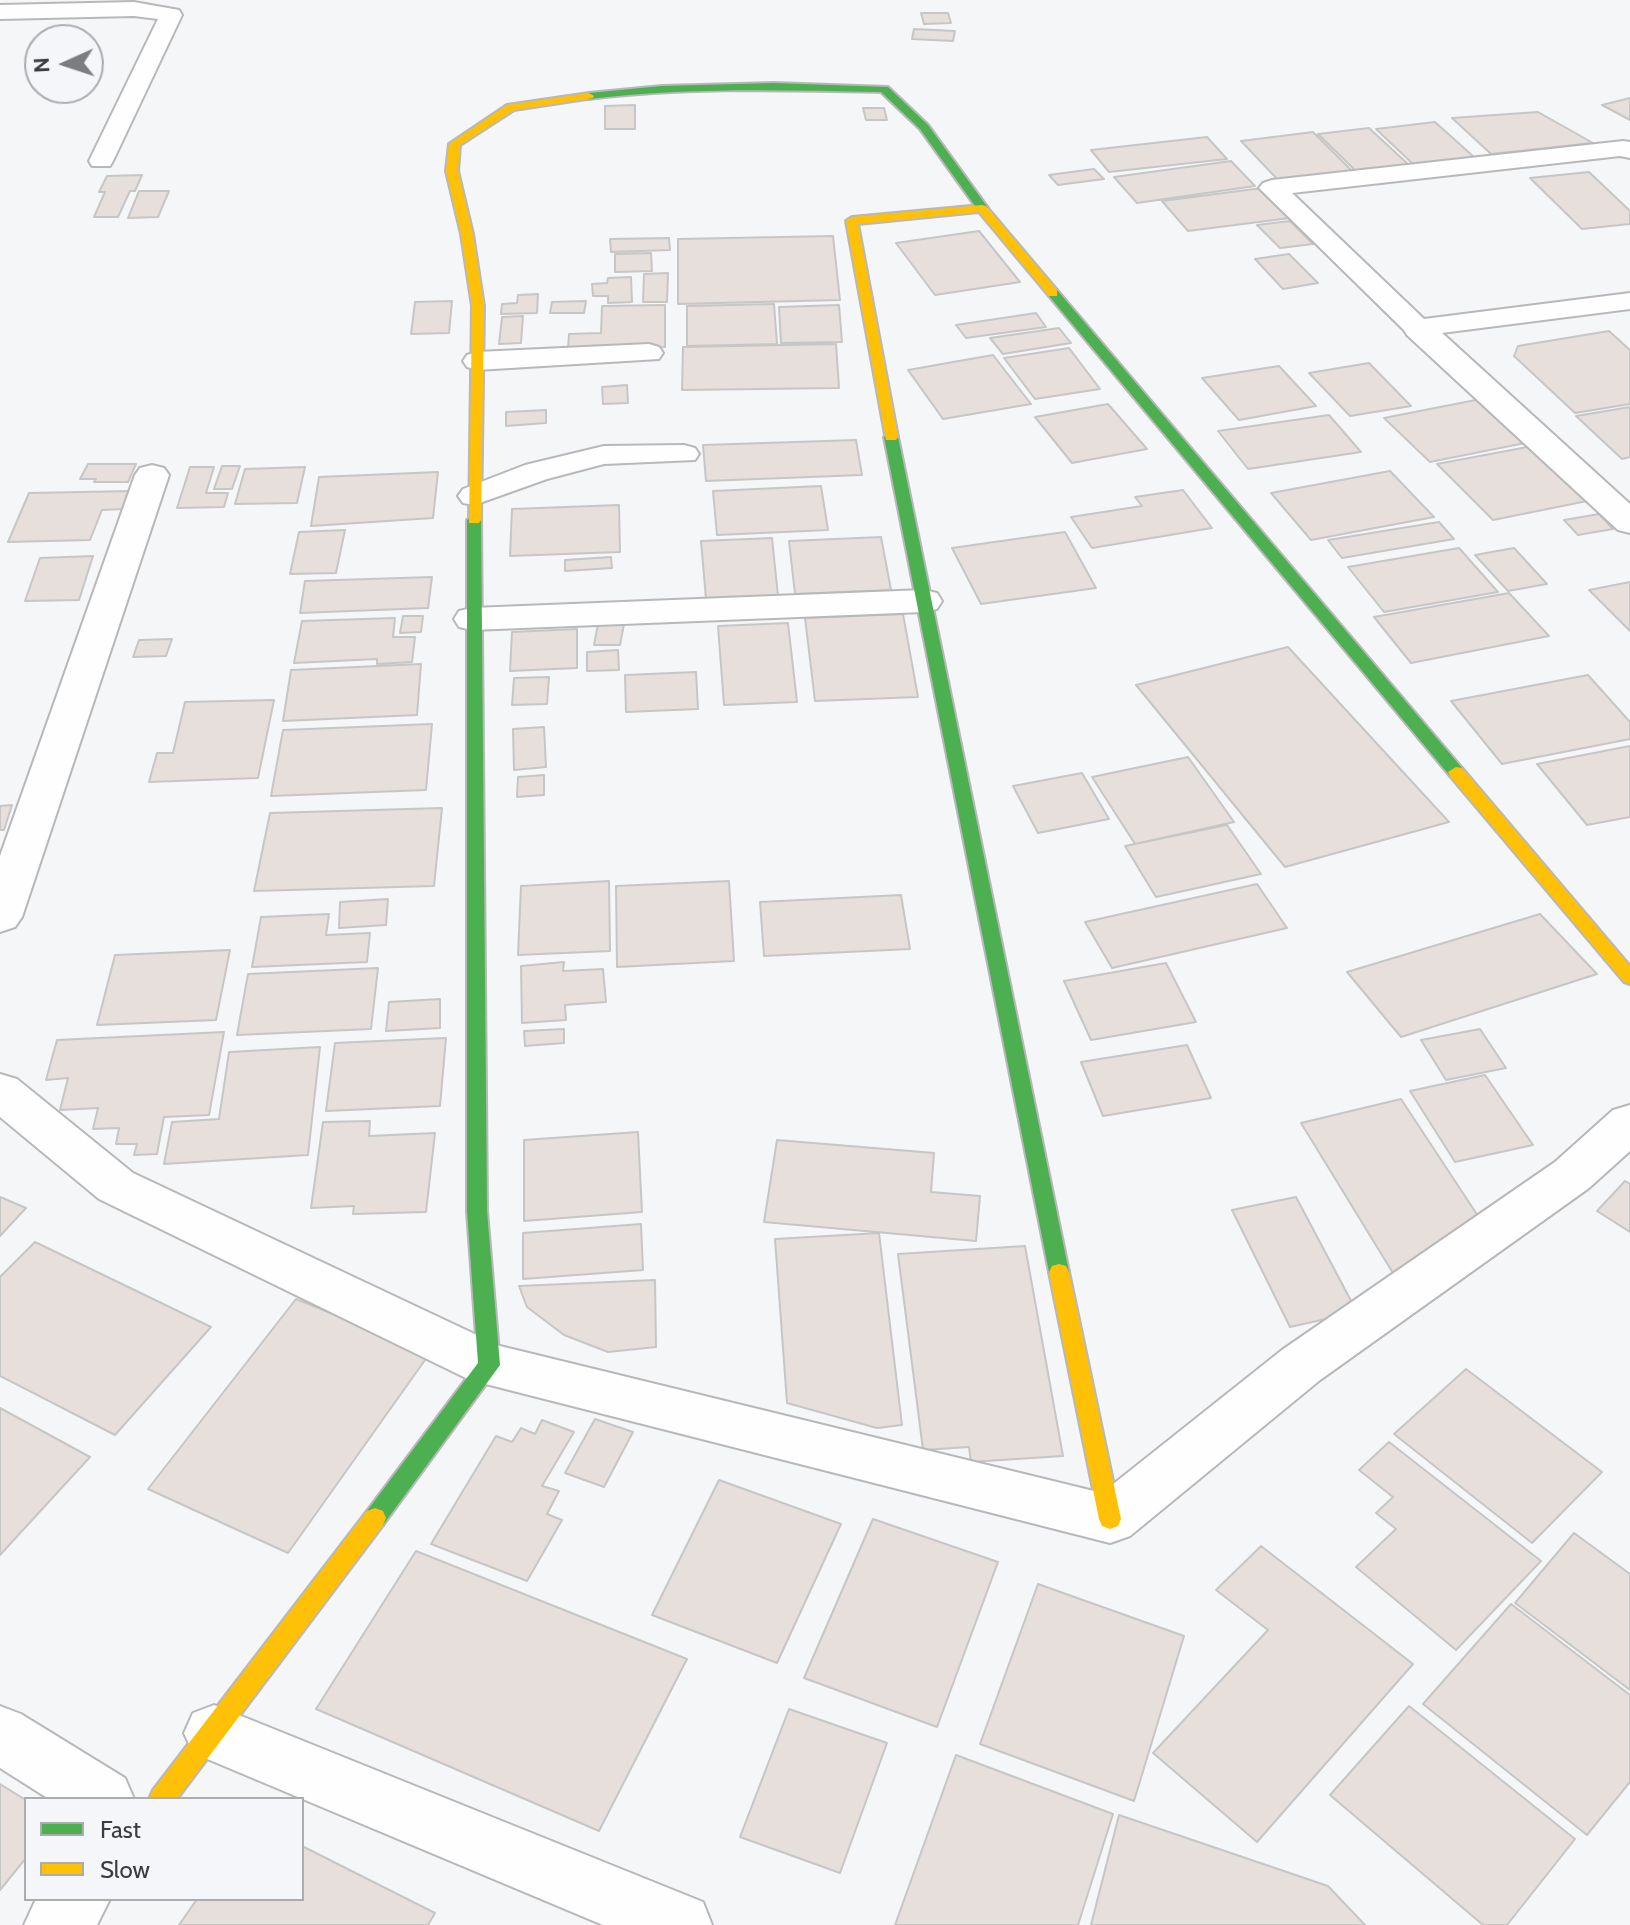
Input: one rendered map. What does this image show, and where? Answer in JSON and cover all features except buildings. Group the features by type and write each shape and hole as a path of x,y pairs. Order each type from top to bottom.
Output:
{"street":[{"path":"164,1797 489,1365 477,1211 472,619 478,306 467,234 452,171 455,144 511,107 617,92 780,87 884,89 924,127 982,208 1630,978"},
{"path":"982,208 852,221 904,513 1110,1519"},
{"path":"1418,328 1630,523"},
{"path":"0,917 152,475"},
{"path":"472,619 924,601"},
{"path":"0,1091 116,1186 489,1365 1110,1519"},
{"path":"1110,1519 1301,1365 1572,1175 1630,1123"},
{"path":"214,1733 680,1925"},
{"path":"0,1734 100,1797"},
{"path":"56,1925 76,1901"}],"lane":[{"path":"0,12 134,9 171,15 101,161"},
{"path":"1630,151 1623,148 1272,188 1418,328 1630,301"},
{"path":"477,361 649,353"},
{"path":"474,496 536,472 604,455 684,454"}],"traffic: fast":[{"path":"589,96 699,87 884,89 924,127 982,208"},
{"path":"1053,293 1456,772"},
{"path":"891,437 1059,1272"},
{"path":"375,1518 489,1365 477,1211 474,520"}],"traffic: slow":[{"path":"474,520 478,306 467,234 452,171 455,144 511,107 589,96"},
{"path":"891,437 852,221 982,208 1053,293"},
{"path":"1456,772 1630,978"},
{"path":"1059,1272 1110,1519"},
{"path":"164,1797 375,1518"}]}
